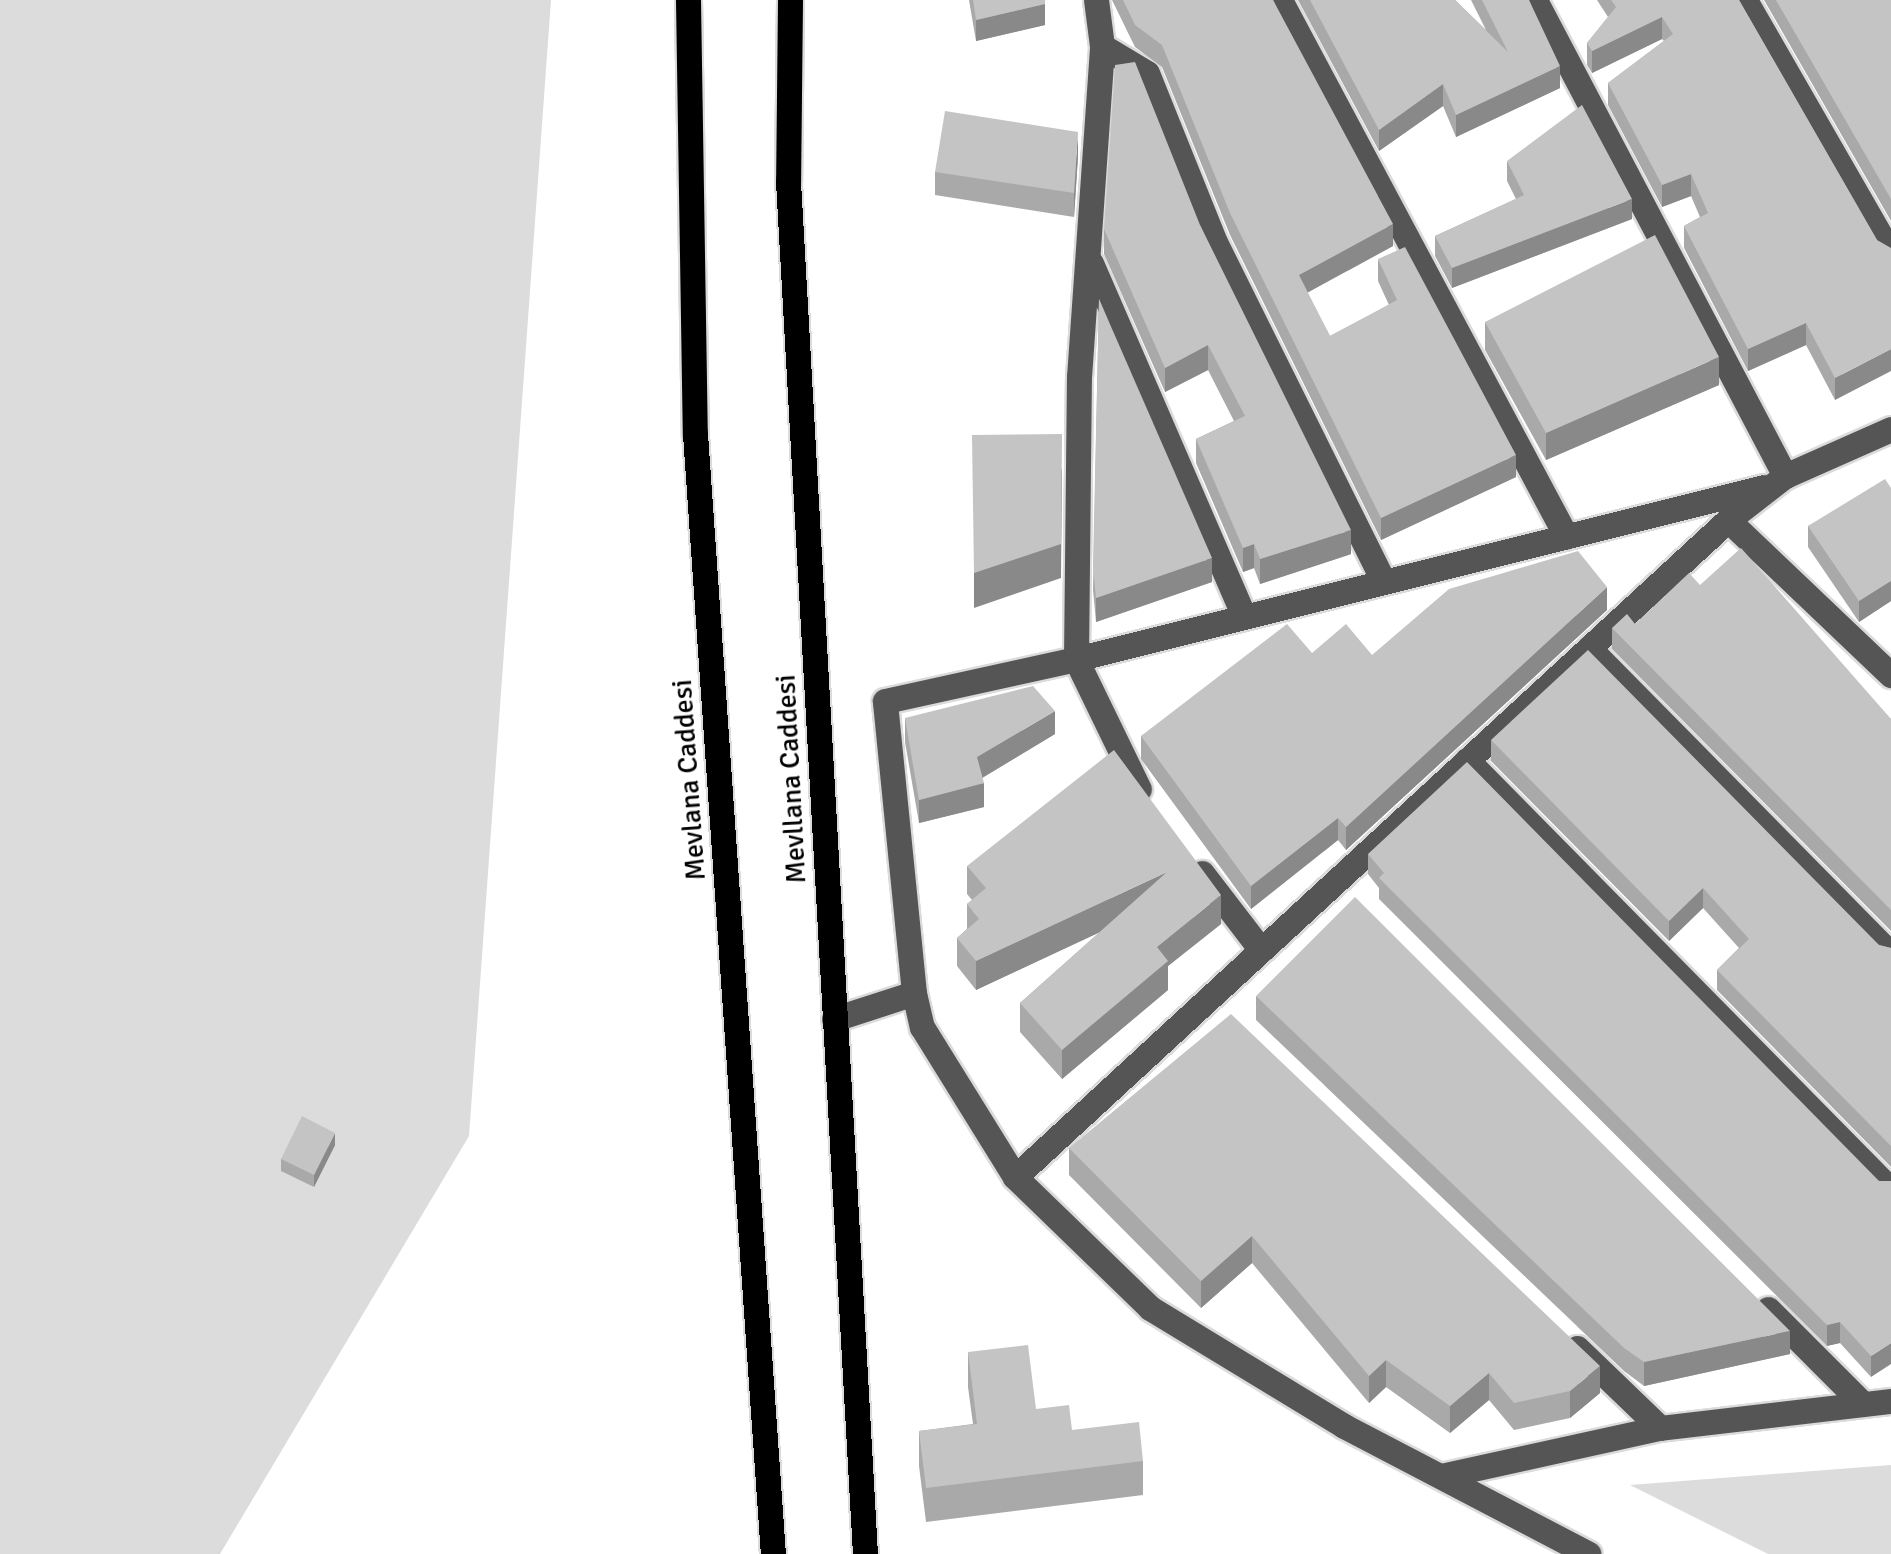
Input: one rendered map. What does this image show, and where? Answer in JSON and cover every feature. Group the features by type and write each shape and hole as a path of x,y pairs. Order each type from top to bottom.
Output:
{"main road":[{"name":"Mevlana Caddesi","path":"688,0 695,434 773,1554"},
{"name":"Mevllana Caddesi","path":"790,0 788,181 866,1554"}],"street":[{"path":"1096,0 1102,46 1089,258 1076,658 1099,720 1156,813"},
{"path":"1280,0 1566,536"},
{"path":"1535,0 1779,480"},
{"path":"1745,0 1891,254"},
{"path":"1102,46 1147,73 1215,242 1383,581"},
{"path":"1089,258 1244,616"},
{"path":"1589,1554 1441,1476 1150,1308 1015,1177 922,1026 914,993 884,701 1076,658 1779,480 1889,433"},
{"path":"1015,1177 1728,520 1779,480"},
{"path":"1728,520 1891,675"},
{"path":"1590,648 1891,954"},
{"path":"1468,760 1891,1190"},
{"path":"1179,844 1261,950"},
{"path":"1337,880 1365,908"},
{"path":"834,1018 914,993"},
{"path":"1209,998 1238,1025"},
{"path":"1753,1294 1864,1404"},
{"path":"1562,1334 1660,1428"},
{"path":"1441,1476 1660,1428 1891,1401"}],"shaded area":[{"path":"0,0 551,0 469,1136 220,1554 0,1554"},
{"path":"1891,1465 1891,1554 1768,1554 1630,1485"}],"building":[{"path":"973,0 1045,0 1045,4 976,20"},
{"path":"1123,0 1273,0 1393,224 1299,275 1330,336 1397,300 1378,259 1405,247 1516,455 1381,518 1230,213 1162,45 1135,25"},
{"path":"1310,0 1455,0 1508,52 1482,0 1529,0 1560,66 1456,115 1443,84 1379,130"},
{"path":"1611,0 1739,0 1877,240 1891,248 1891,349 1835,378 1806,323 1748,349 1684,226 1708,213 1691,174 1662,185 1608,83 1673,34 1662,17 1592,51 1587,43 1616,7"},
{"path":"1776,0 1891,0 1891,199"},
{"path":"1135,62 1200,225 1351,530 1260,559 1254,544 1243,548 1196,439 1245,416 1208,345 1165,368 1104,229 1115,65"},
{"path":"1582,105 1632,199 1452,268 1435,236 1524,195 1507,161"},
{"path":"945,111 1078,132 1074,193 935,172"},
{"path":"1655,235 1719,357 1546,433 1485,322"},
{"path":"1099,299 1212,558 1096,598 1093,566"},
{"path":"1062,434 1061,544 974,573 972,435"},
{"path":"1885,479 1891,488 1891,581 1859,601 1808,526"},
{"path":"1741,548 1891,719 1891,910 1612,628 1627,614 1635,624 1689,573 1700,585"},
{"path":"1578,551 1607,587 1346,827 1338,818 1251,886 1141,736 1287,624 1312,653 1346,624 1372,655 1449,589"},
{"path":"1588,650 1879,945 1891,948 1891,1146 1717,970 1749,939 1703,888 1669,921 1491,740"},
{"path":"1033,686 1055,711 977,757 984,783 919,800 905,718"},
{"path":"1114,750 1221,895 1157,947 1168,961 1062,1050 1020,1003 1167,872 976,961 957,938 979,919 967,904 986,888 967,866"},
{"path":"1467,762 1879,1181 1891,1181 1891,1343 1871,1356 1840,1322 1827,1325 1379,878 1384,873 1368,854"},
{"path":"1355,897 1790,1331 1644,1362 1624,1348 1256,996"},
{"path":"1231,1014 1600,1366 1570,1391 1514,1403 1489,1373 1450,1406 1386,1360 1369,1376 1252,1236 1201,1281 1069,1148"},
{"path":"302,1116 335,1133 314,1175 281,1159"},
{"path":"1028,1345 1036,1409 1069,1405 1072,1430 1139,1422 1143,1461 926,1488 919,1431 977,1424 968,1352"}]}
